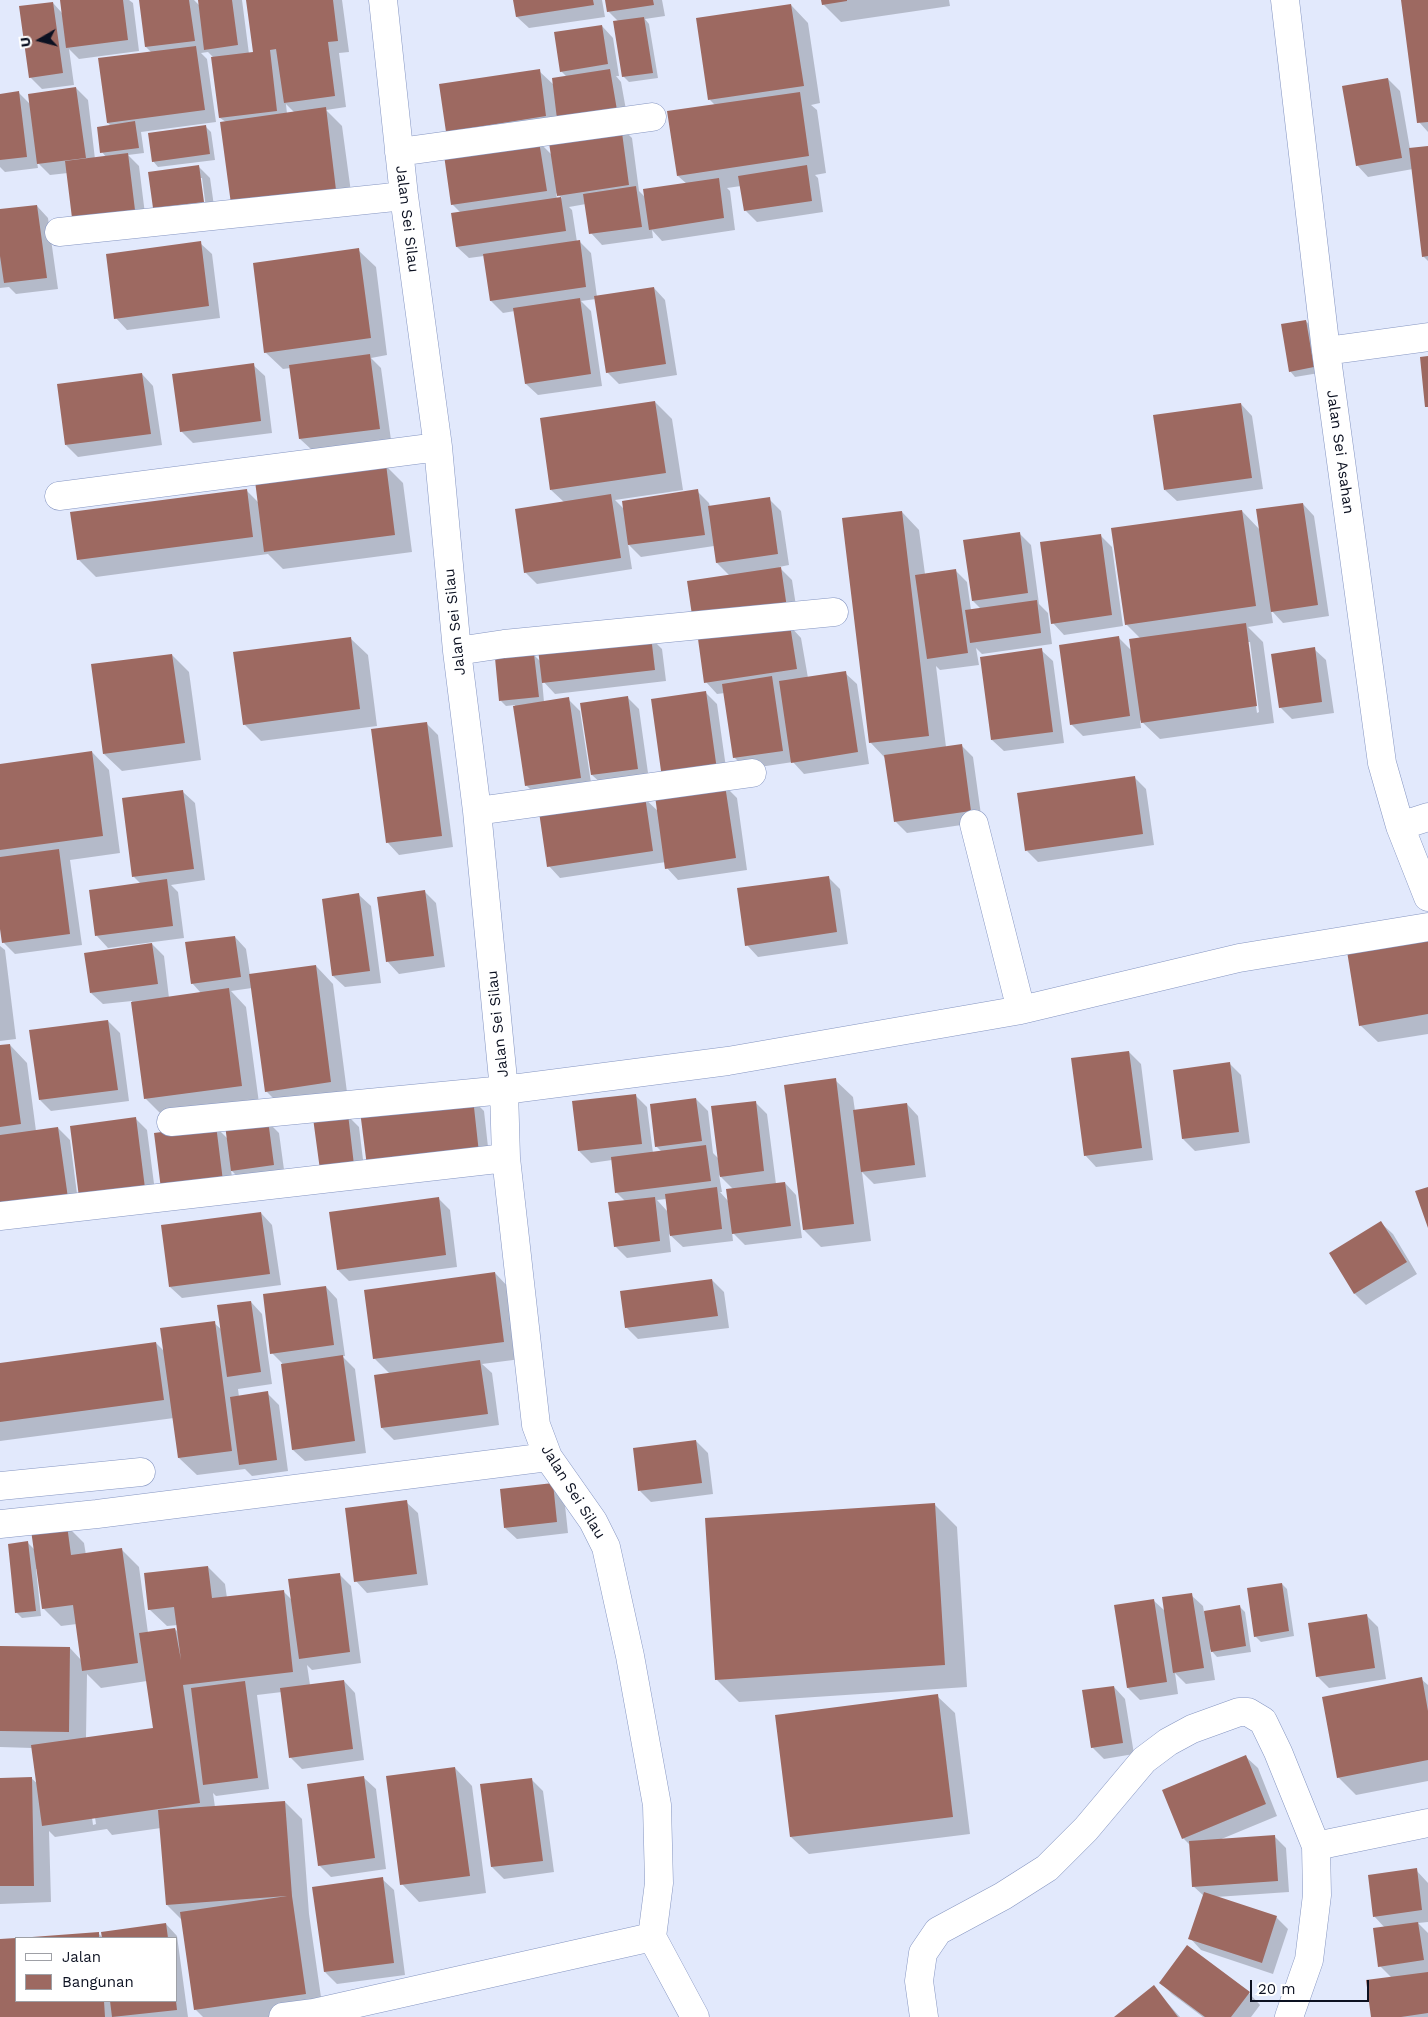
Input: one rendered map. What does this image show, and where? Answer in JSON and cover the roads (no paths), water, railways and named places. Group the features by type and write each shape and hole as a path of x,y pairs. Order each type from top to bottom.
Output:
{"street":[{"name":"Jalan Sei Silau","path":"383,0 404,196 438,447 457,651 477,811 504,1090 506,1158 536,1425 548,1457 593,1521 606,1546 630,1656 657,1805 660,1882 652,1937"},
{"name":"Jalan Sei Asahan","path":"1285,0 1326,351 1382,763 1400,826 1428,897"},
{"path":"399,152 652,117"},
{"path":"59,232 404,196"},
{"path":"1326,351 1428,337"},
{"path":"59,496 438,447"},
{"path":"457,651 504,644 834,612"},
{"path":"477,811 752,773"},
{"path":"1400,826 1428,816"},
{"path":"974,824 1020,1010"},
{"path":"171,1122 504,1090 728,1061 1020,1010 1239,958 1428,927"},
{"path":"0,1216 506,1158"},
{"path":"0,1524 97,1514 548,1457"},
{"path":"0,1486 141,1472"},
{"path":"924,2017 920,1981 923,1953 938,1931 1003,1896 1047,1868 1086,1829 1144,1760 1168,1742 1192,1729 1239,1712 1248,1712 1263,1721 1278,1752 1316,1846 1317,1895 1309,1960 1289,2017"},
{"path":"1316,1846 1428,1823"},
{"path":"283,2017 314,2013 652,1937 695,2017"}]}
